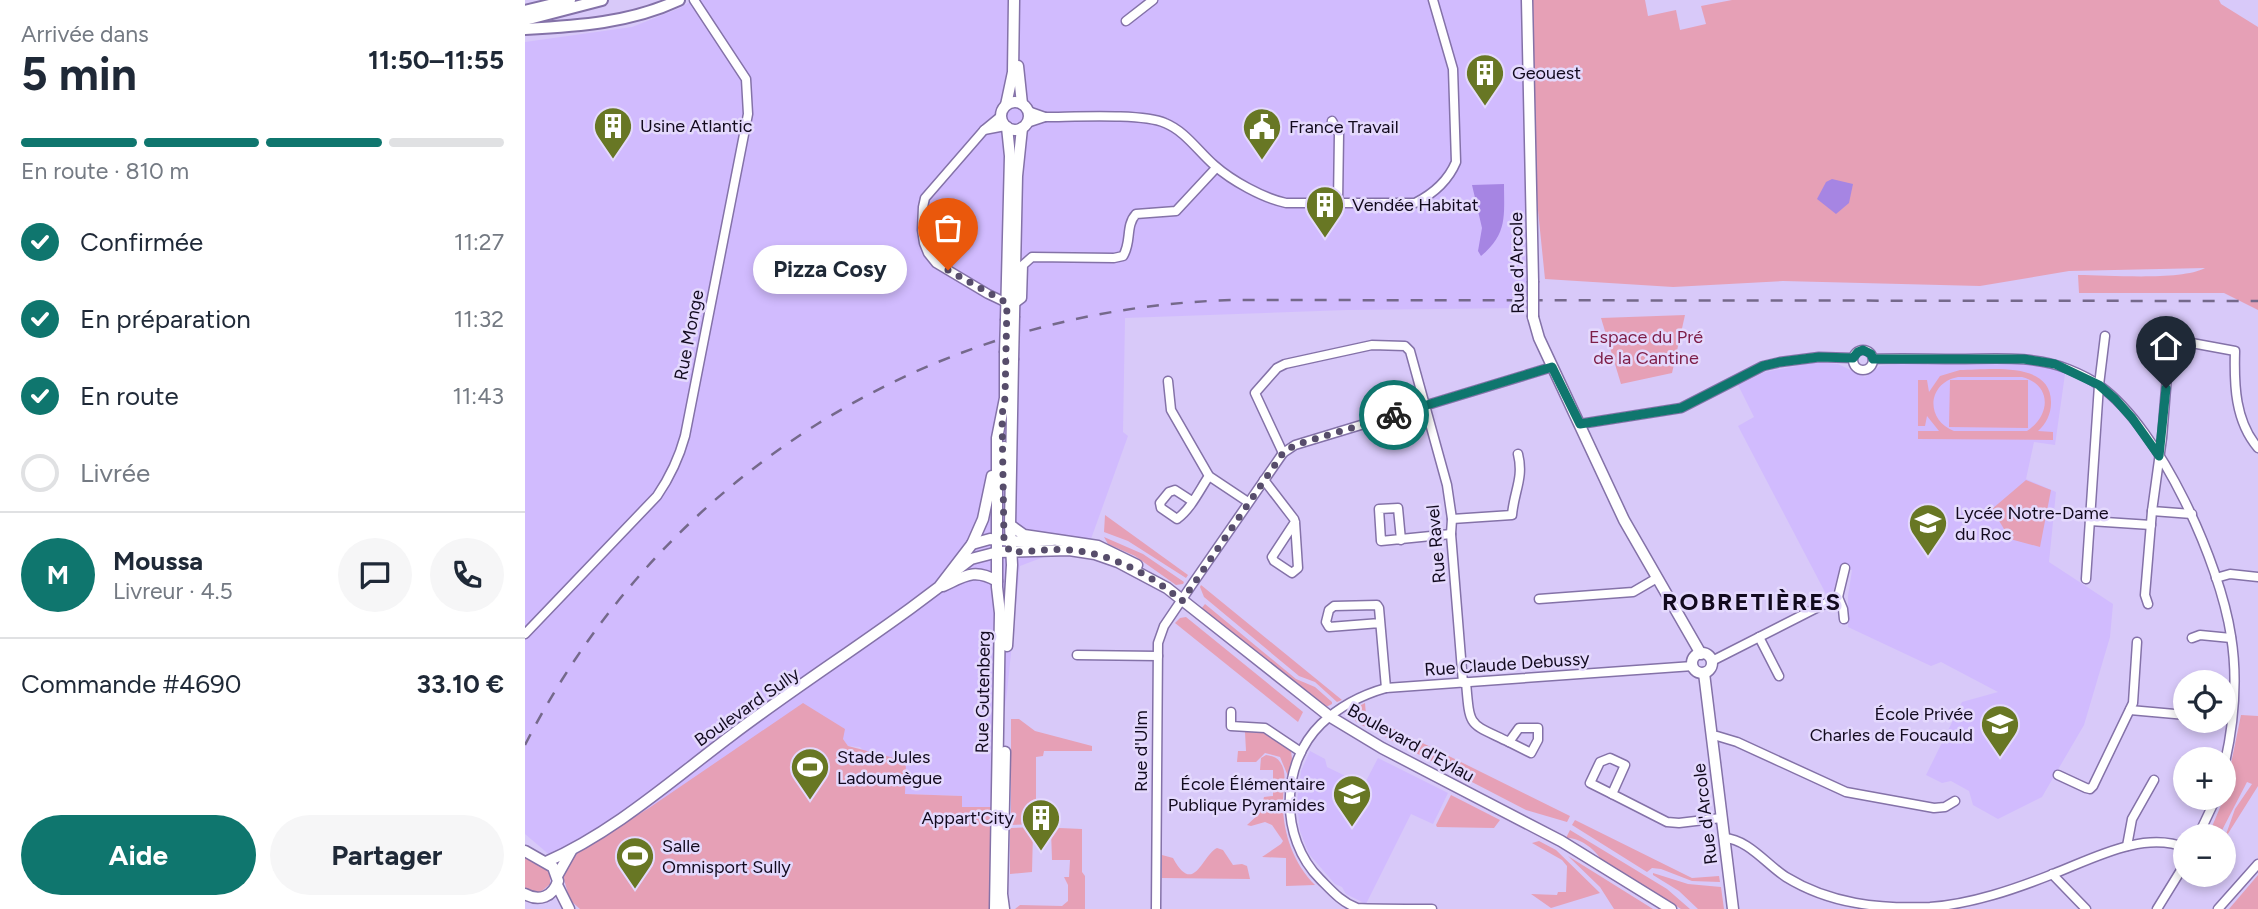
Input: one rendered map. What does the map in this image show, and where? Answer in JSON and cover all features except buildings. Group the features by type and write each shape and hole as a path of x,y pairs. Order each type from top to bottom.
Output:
{"highway":[{"path":"525,11 570,0"},
{"path":"525,20 602,0"},
{"path":"525,29 608,23 651,12 679,0"}],"main road":[{"path":"1004,546 1010,525 1010,156 1004,123 1013,72 1017,0"},
{"path":"1010,303 1017,176 1025,107 1018,71 1017,0"},
{"name":"Rue d'Arcole","path":"1527,0 1535,328 1624,520 1701,654"},
{"path":"1006,105 1014,102 1025,107"},
{"path":"1004,123 1014,130 1024,125"},
{"path":"1004,546 997,438 1005,398 1009,356"},
{"path":"1002,415 1004,546"},
{"name":"Boulevard Sully","path":"545,862 571,851 609,826 939,587 972,544 986,509 992,479 993,445 997,438"},
{"name":"Boulevard d'Eylau","path":"1010,525 1024,535 1098,546 1139,566 1329,716 1382,748 1561,841 1671,909"},
{"name":"Boulevard d'Eylau","path":"1004,546 1052,540"},
{"path":"972,544 982,541 1004,546"},
{"name":"Boulevard d'Eylau","path":"1004,546 1077,551 1118,562 1154,579"},
{"name":"Boulevard Sully","path":"950,575 971,559 1004,546"},
{"name":"Rue Gutenberg","path":"995,909 1000,626 997,581 1004,546"},
{"name":"Rue Gutenberg","path":"1004,546 1004,582 1009,601 1002,880 1004,909"},
{"name":"Boulevard Sully","path":"939,587 974,573 997,581"},
{"path":"1701,654 1706,654 1712,661 1710,670 1705,673 1699,672 1693,666 1694,658 1701,654"},
{"name":"Rue d'Arcole","path":"1705,673 1733,909"},
{"path":"525,851 552,867 569,909"},
{"name":"Boulevard Sully","path":"546,896 557,881 571,851"},
{"path":"526,896 546,896 569,909"}],"street":[{"name":"Rue Monge","path":"525,634 657,496 667,482 685,436 748,114 746,79 694,0"},
{"path":"1126,21 1153,0"},
{"path":"1024,125 1045,117 1154,119 1177,129 1216,167 1270,199 1286,203 1415,203 1450,176 1455,162 1453,69 1433,0"},
{"path":"1025,107 1045,117"},
{"path":"1332,121 1339,134 1338,203"},
{"path":"1004,123 983,130 925,198 922,207 924,243 936,263 988,294 1010,303 1022,298 1023,265 1032,257 1123,256 1129,247 1129,222 1136,214 1176,211 1216,167"},
{"path":"2086,579 2099,385 2105,336"},
{"path":"2148,604 2145,595 2162,438 2169,339 2235,351 2234,387 2243,422 2250,439 2258,448"},
{"name":"Rue Ravel","path":"1283,453 1255,393 1277,368 1372,345 1405,346 1410,351 1447,485 1468,713 1473,723 1509,742"},
{"path":"1863,350 1871,354 1873,359 1870,367 1861,370 1854,364 1853,358 1863,350"},
{"path":"1580,424 1681,408 1763,366 1819,357 1853,358"},
{"path":"1873,359 2024,359 2055,364 2099,385 2132,418 2159,456 2192,514 2223,598 2234,670"},
{"path":"1283,453 1295,445 1552,367"},
{"path":"1168,381 1171,410 1209,476 1248,502"},
{"name":"Rue d'Ulm","path":"1156,909 1158,656 1161,634 1283,453"},
{"path":"1452,519 1512,515 1514,496 1521,474 1518,454"},
{"path":"1192,500 1209,476"},
{"path":"1263,480 1291,513 1295,522 1298,568 1292,572 1272,557 1273,551 1295,522"},
{"path":"1401,540 1398,508 1378,509 1381,541 1401,540 1451,534"},
{"path":"2153,511 2192,514"},
{"path":"2089,521 2151,525"},
{"path":"1844,619 1838,597 1845,568"},
{"path":"2216,578 2230,575 2258,577"},
{"path":"1539,599 1633,592 1657,578"},
{"path":"1712,661 1838,597"},
{"path":"1380,623 1329,627 1326,622 1329,610 1334,606 1374,604 1379,608 1386,688"},
{"path":"2192,638 2200,635 2231,638"},
{"path":"1759,637 1779,677"},
{"path":"2058,775 2086,788 2093,786 2133,703 2137,642"},
{"path":"1077,655 1158,656"},
{"name":"Rue Claude Debussy","path":"1329,716 1348,702 1386,688 1693,666"},
{"path":"2130,710 2173,714"},
{"path":"1231,712 1231,726 1265,728 1301,752"},
{"path":"1329,716 1301,752 1292,779 1290,797 1293,830 1300,852 1310,869 1341,900 1360,909 1432,909"},
{"path":"1712,736 1737,742 1846,792 1934,808 1945,807 1955,801"},
{"path":"1612,793 1625,765 1610,758 1600,762 1590,783 1667,822 1721,818"},
{"path":"2127,846 2132,819 2154,780"},
{"path":"1724,838 1745,845 1786,877 1814,891 1838,901 1888,908 1931,907 1972,901 2052,874 2110,850 2127,846 2173,843"},
{"path":"2218,909 2258,864"},
{"path":"2052,874 2087,909"},
{"path":"2157,909 2173,883"}],"shaded area":[{"path":"693,0 1532,0 1527,308 1347,310 1125,318 1123,432 1128,436 1091,539 1020,566 992,807 961,807 961,796 905,794 860,747 848,746 843,739 649,808 559,863 525,834 525,42 632,27"},
{"path":"1832,179 1853,184 1849,203 1836,214 1817,199 1826,182"},
{"path":"1504,184 1503,223 1496,240 1481,256 1478,251 1482,228 1472,185"},
{"name":"Lycée Notre-Dame du Roc","path":"1817,362 1838,364 1865,377 1880,366 1903,363 2020,363 2047,367 2065,374 2055,445 2034,442 2026,479 2056,492 2049,562 2113,604 2110,637 2084,725 2042,797 1998,819 1973,805 1969,791 1951,781 1942,783 1926,775 1962,702 1998,692 1941,662 1931,666 1848,627 1848,596 1852,570 1840,567 1833,592 1826,594 1738,426 1754,417 1738,385 1765,372"},
{"name":"École Élémentaire Publique Pyramides","path":"1310,751 1325,759 1327,767 1364,785 1378,758 1448,793 1433,824 1411,814 1366,904 1346,894 1342,887 1335,884 1309,854 1300,831 1297,802 1301,771"}],"green space":[{"path":"1532,0 1645,0 1648,16 1676,10 1680,30 1706,24 1701,6 1732,0 2219,0 2221,4 2258,27 2258,310 2224,293 2079,293 2078,275 2162,276 2179,275 2205,268 2069,271 1980,286 1783,281 1673,287 1545,279 1530,132"},
{"name":"Espace du Pré de la Cantine","path":"1685,315 1672,373 1621,384 1601,318"},
{"path":"2001,369 2016,370 2041,380 2049,389 2051,407 2038,431 2053,432 2053,440 1918,439 1918,431 1939,431 1927,416 1925,426 1918,426 1918,380 1927,380 1929,392 1940,376 1960,370","holes":["1958,377 2022,377 2039,387 2045,401 2041,417 2027,431 1954,431 1945,426 1934,411 1933,402 1940,386"]},
{"path":"1950,380 2028,380 2028,428 1949,427"},
{"path":"2026,480 2051,490 2040,547 2010,539 1992,509"},
{"path":"1105,515 1188,575 1186,578 1128,541 1104,532"},
{"path":"1104,537 1143,554 1184,582 1183,584 1176,585 1135,556 1108,544"},
{"path":"1201,585 1342,700 1337,702 1315,682 1299,676 1204,597"},
{"path":"1205,604 1296,679 1315,687 1332,704 1326,707 1310,696 1201,609"},
{"path":"1186,617 1303,712 1298,722 1175,623"},
{"name":"Stade Jules Ladoumègue","path":"803,703 845,729 843,739 848,746 906,761 905,794 962,796 962,807 992,807 989,909 580,909 570,900 559,863 649,808"},
{"path":"1365,703 1366,715 1570,816 1567,822 1526,810 1356,722 1351,710"},
{"path":"2241,715 2258,716 2258,786 2234,824 2230,824 2236,808 2252,784 2247,782 2236,803 2234,747"},
{"path":"1011,719 1019,719 1035,731 1092,746 1092,751 1044,751 1043,756 1036,757 1036,824 1011,825"},
{"path":"1245,732 1267,733 1291,750 1288,776 1280,757 1265,753 1256,762 1237,762 1238,751 1246,751"},
{"path":"1266,755 1277,759 1282,766 1284,823 1290,846 1315,885 1286,886 1286,858 1262,857 1283,841 1272,825 1265,822 1247,825 1260,813 1264,797 1273,796 1273,770 1260,770 1261,758"},
{"path":"1451,795 1500,820 1494,828 1437,827"},
{"path":"2219,810 2232,810 2225,824 2213,824"},
{"path":"1575,820 1692,878 1719,876 1720,882 1692,881 1661,869 1652,868 1647,872 1572,825"},
{"path":"1010,828 1082,829 1085,909 1015,909 1020,905 1062,906 1068,901 1068,885 1064,877 1069,877 1070,860 1052,860 1051,831 1033,831 1032,872 1010,874"},
{"path":"1570,830 1667,889 1690,909 1681,909 1600,858 1585,844 1566,838"},
{"path":"1539,841 1556,850 1600,893 1551,908 1531,894 1557,895 1558,892 1566,892 1567,866 1562,860 1532,843"},
{"path":"1217,848 1223,850 1233,865 1247,866 1250,879 1162,878 1162,855 1173,858 1180,869 1192,874"},
{"path":"525,854 550,871 550,884 536,894 525,888"},
{"path":"1568,856 1653,909 1614,909 1600,887"},
{"path":"1653,873 1688,884 1721,887 1724,909 1698,909 1679,891"},
{"path":"2258,875 2258,909 2229,909"}],"railway":[{"path":"525,745 583,648 651,562 730,487 817,424 912,373 1014,335 1121,311 1232,300 2258,301"}],"way so far":[{"path":"948,270 1007,303 1005,398 1002,415 1004,540 1010,552 1040,549 1095,554 1154,579 1182,601 1283,453 1295,445 1394,415"}],"place":[{"name":"Geouest","path":"1485,107"},
{"name":"Usine Atlantic","path":"613,160"},
{"name":"France Travail","path":"1262,161"},
{"name":"Vendée Habitat","path":"1325,239"},
{"name":"Pizza Cosy","path":"948,270"},
{"name":"Lycée Notre-Dame du Roc","path":"1928,557"},
{"name":"École Privée Charles de Foucauld","path":"2000,758"},
{"name":"Stade Jules Ladoumègue","path":"810,801"},
{"name":"École Élémentaire Publique Pyramides","path":"1352,828"},
{"name":"Appart'City","path":"1041,852"},
{"name":"Salle Omnisport Sully","path":"635,890"}],"district":[{"name":"ROBRETIÈRES","path":"1752,602"}],"route":[{"path":"1394,415 1552,367 1580,424 1681,408 1763,366 1819,357 1853,358 1863,350 1871,354 1873,359 2024,359 2055,364 2099,385 2115,399 2159,456 2166,388"}]}
